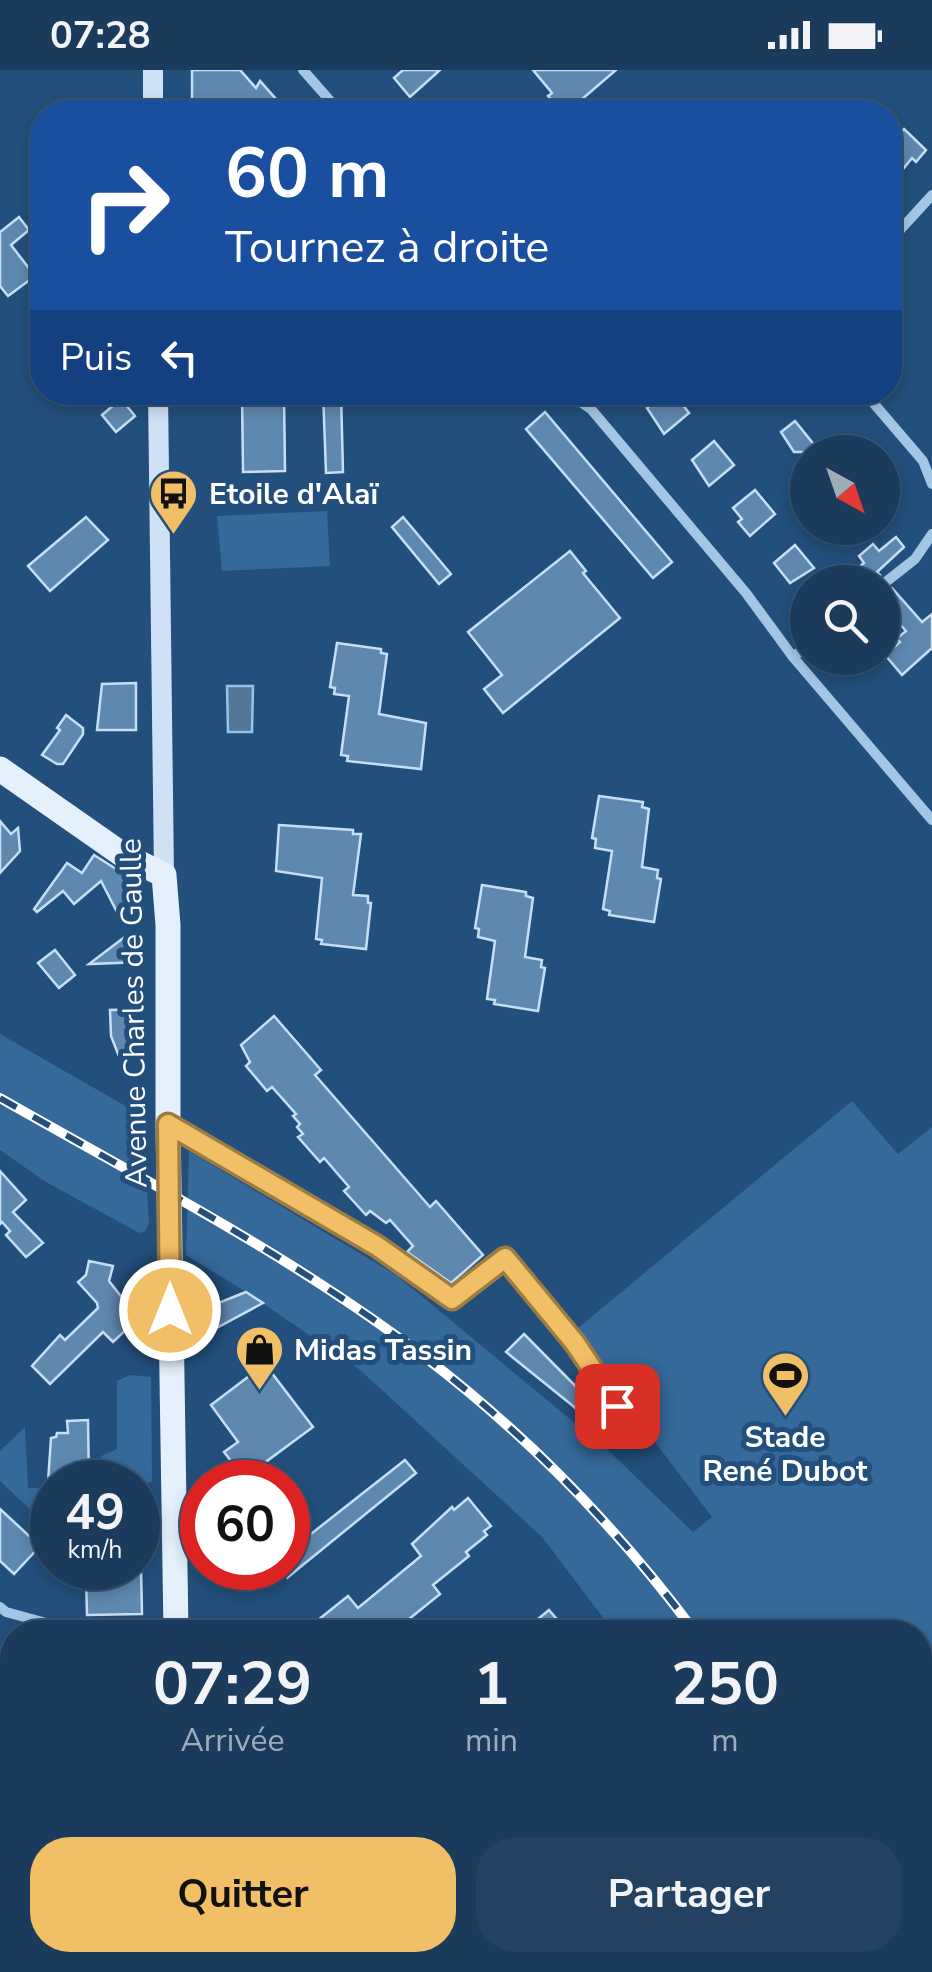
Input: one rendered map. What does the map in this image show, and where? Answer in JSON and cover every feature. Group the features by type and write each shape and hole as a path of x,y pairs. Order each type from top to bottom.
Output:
{"main road":[{"path":"152,70 153,100"},
{"name":"Avenue Charles de Gaulle","path":"158,405 176,1620"},
{"path":"0,769 123,855 164,875"}],"street":[{"path":"303,70 329,100"},
{"path":"902,228 932,195"},
{"path":"584,405 746,593 790,653"},
{"path":"875,405 923,461 932,484"},
{"path":"900,571 915,559 932,534"},
{"path":"808,675 931,818"},
{"path":"0,1606 6,1612 35,1620"}],"lane":[{"path":"168,1124 377,1246 452,1299 505,1258 575,1343 638,1438"}],"shaded area":[{"path":"327,511 330,566 222,571 217,516"},
{"path":"227,686 253,686 252,732 228,732"},
{"path":"0,1034 129,1108 143,1120 149,1223 145,1231 139,1233 46,1182 0,1150"},
{"name":"Stade René Dubot","path":"852,1101 898,1154 932,1127 932,1620 605,1620 542,1537 359,1369 186,1255 189,1151 396,1275 610,1452 693,1532 712,1517 572,1333"},
{"path":"130,1375 151,1377 152,1460 101,1460 101,1456 117,1449 117,1381"},
{"path":"25,1427 30,1509 0,1481 0,1451"}],"building":[{"path":"192,70 240,70 256,88 260,81 275,98 273,100 192,100"},
{"path":"403,70 440,70 410,97 394,78"},
{"path":"533,70 616,70 581,100 552,100 548,96 552,93"},
{"path":"904,129 926,150 904,168 902,166"},
{"path":"19,217 29,230 11,245 30,270 30,280 8,296 0,286 0,232"},
{"path":"114,405 126,405 135,416 116,432 102,415"},
{"path":"242,405 284,405 285,471 243,472"},
{"path":"323,405 341,405 343,472 326,473"},
{"path":"683,405 689,413 664,434 647,408"},
{"path":"545,412 672,562 653,578 526,429"},
{"path":"795,421 806,435 790,435 790,446 781,432"},
{"path":"714,441 734,465 709,486 692,460"},
{"path":"755,490 775,514 750,536 733,508"},
{"path":"86,517 108,540 50,591 28,566"},
{"path":"403,517 451,574 439,584 392,527"},
{"path":"900,542 904,547 885,565 861,565 859,556 872,545 879,551"},
{"path":"795,545 812,565 790,565 790,583 774,563"},
{"path":"570,551 620,618 503,713 484,689 502,675 468,632"},
{"path":"900,597 922,622 932,614 932,648 902,675 900,636 906,631 900,624"},
{"path":"337,643 381,649 381,653 387,654 379,714 426,723 421,769 347,761 348,756 341,755 349,696 334,694 335,688 330,687"},
{"path":"136,683 136,730 97,730 102,684"},
{"path":"66,715 83,728 83,734 63,764 57,764 42,755"},
{"path":"599,796 643,802 642,807 649,809 642,867 658,870 657,878 661,879 654,922 609,915 610,911 603,909 612,851 595,848 596,839 592,838"},
{"path":"0,821 11,834 18,828 20,851 0,873"},
{"path":"279,825 353,830 353,834 361,834 353,895 368,896 371,903 366,949 321,944 322,940 316,939 322,878 276,871"},
{"path":"94,855 124,874 141,909 120,918 101,881 74,904 63,891 37,912 34,909 67,863 82,873"},
{"path":"482,885 526,892 526,896 533,898 525,957 542,960 541,967 545,968 538,1011 494,1004 495,1000 487,999 495,941 478,937 479,929 475,928"},
{"path":"142,935 143,962 89,964 126,936"},
{"path":"55,950 75,975 59,988 38,963"},
{"path":"143,1009 144,1047 130,1058 124,1049 118,1054 111,1036 110,1010"},
{"path":"274,1016 321,1070 315,1075 430,1207 436,1201 483,1255 451,1283 407,1252 413,1246 390,1220 386,1223 370,1211 366,1215 344,1191 349,1187 324,1158 320,1162 298,1137 303,1134 293,1116 296,1114 272,1087 267,1091 246,1066 250,1062 241,1045"},
{"path":"0,1171 26,1200 13,1212 43,1243 26,1257 6,1235 10,1231 0,1224"},
{"path":"89,1261 113,1266 109,1281 130,1308 123,1315 132,1324 113,1342 103,1332 50,1384 32,1366 60,1335 65,1340 98,1308 78,1282 86,1275"},
{"path":"246,1292 263,1303 211,1331 201,1310"},
{"path":"524,1334 615,1426 603,1437 573,1406 506,1352"},
{"path":"265,1364 313,1427 268,1460 230,1460 224,1452 238,1442 211,1405"},
{"path":"88,1420 89,1460 50,1460 51,1438 57,1433 68,1433 67,1421"},
{"path":"405,1460 416,1473 310,1559 310,1535"},
{"path":"468,1498 491,1526 484,1531 487,1535 466,1552 469,1556 433,1585 440,1594 408,1620 318,1620 348,1596 358,1608 421,1556 412,1544 452,1507 454,1510"},
{"path":"0,1509 30,1537 30,1557 14,1574 0,1561"},
{"path":"86,1590 141,1590 142,1614 87,1615"},
{"path":"549,1610 558,1620 537,1620"}],"railway":[{"path":"0,1098 271,1253 426,1358 500,1419 570,1486 686,1620"}],"place":[{"name":"Etoile d'Alaï","path":"174,536"},
{"name":"Midas Tassin","path":"259,1392"},
{"name":"Stade René Dubot","path":"785,1418"}],"route":[{"path":"170,1310 168,1124 377,1246 452,1299 505,1258 575,1343 617,1406"}]}
